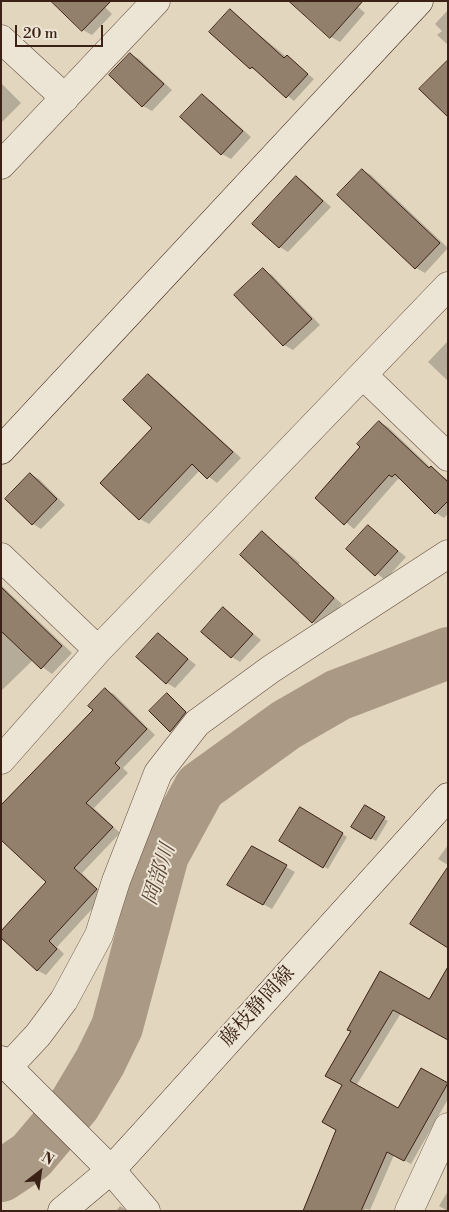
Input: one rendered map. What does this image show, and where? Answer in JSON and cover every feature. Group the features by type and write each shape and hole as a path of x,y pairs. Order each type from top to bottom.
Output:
{"street":[{"path":"1,165 156,1"},
{"path":"1,450 419,1"},
{"path":"1,39 65,98"},
{"path":"1,760 98,650 364,376 448,286"},
{"path":"364,376 448,457"},
{"path":"146,1211 88,1145 5,1063 38,1035 68,992 99,935 120,872 158,773 197,723 271,669 448,554"},
{"path":"1,557 98,650"},
{"name":"藤枝静岡線","path":"62,1211 111,1170 448,797"},
{"path":"409,1211 447,1130"}],"building":[{"path":"51,1 111,1 82,31"},
{"path":"289,1 363,1 330,38"},
{"path":"230,9 284,58 287,55 308,74 286,98 209,32"},
{"path":"130,53 164,84 142,107 109,75"},
{"path":"448,60 448,117 419,89"},
{"path":"202,94 243,131 221,155 180,117"},
{"path":"362,169 440,243 415,269 337,195"},
{"path":"296,176 323,201 279,248 252,224"},
{"path":"263,268 312,319 283,346 234,295"},
{"path":"148,374 233,452 207,479 192,464 139,520 100,483 152,428 123,400"},
{"path":"379,421 429,468 431,466 448,482 448,501 435,514 395,474 392,477 389,475 344,525 315,498 360,447 357,444"},
{"path":"30,473 57,499 32,525 5,499"},
{"path":"368,525 398,551 375,576 346,549"},
{"path":"262,531 334,598 312,623 240,555"},
{"path":"1,587 62,646 41,669 1,631"},
{"path":"223,607 253,634 231,658 201,632"},
{"path":"158,633 188,659 166,684 136,657"},
{"path":"105,688 147,729 115,763 120,768 86,803 113,827 74,868 97,889 49,941 57,949 37,971 1,938 1,931 46,882 1,840 1,805 93,710 88,706"},
{"path":"167,693 186,712 170,732 149,711"},
{"path":"365,805 385,817 371,839 351,827"},
{"path":"300,807 343,833 323,868 279,841"},
{"path":"252,846 287,865 263,905 227,885"},
{"path":"448,867 448,948 410,924"},
{"path":"448,967 448,1040 393,1010 350,1081 398,1108 421,1068 448,1083 404,1161 387,1152 361,1211 303,1211 336,1130 322,1122 342,1085 325,1076 351,1031 347,1030 380,971 429,999"}],"waterway":[{"name":"岡部川","path":"1,1176 31,1156 75,1104 100,1062 117,1027 163,855 200,787 286,725 338,695 448,653"}]}
